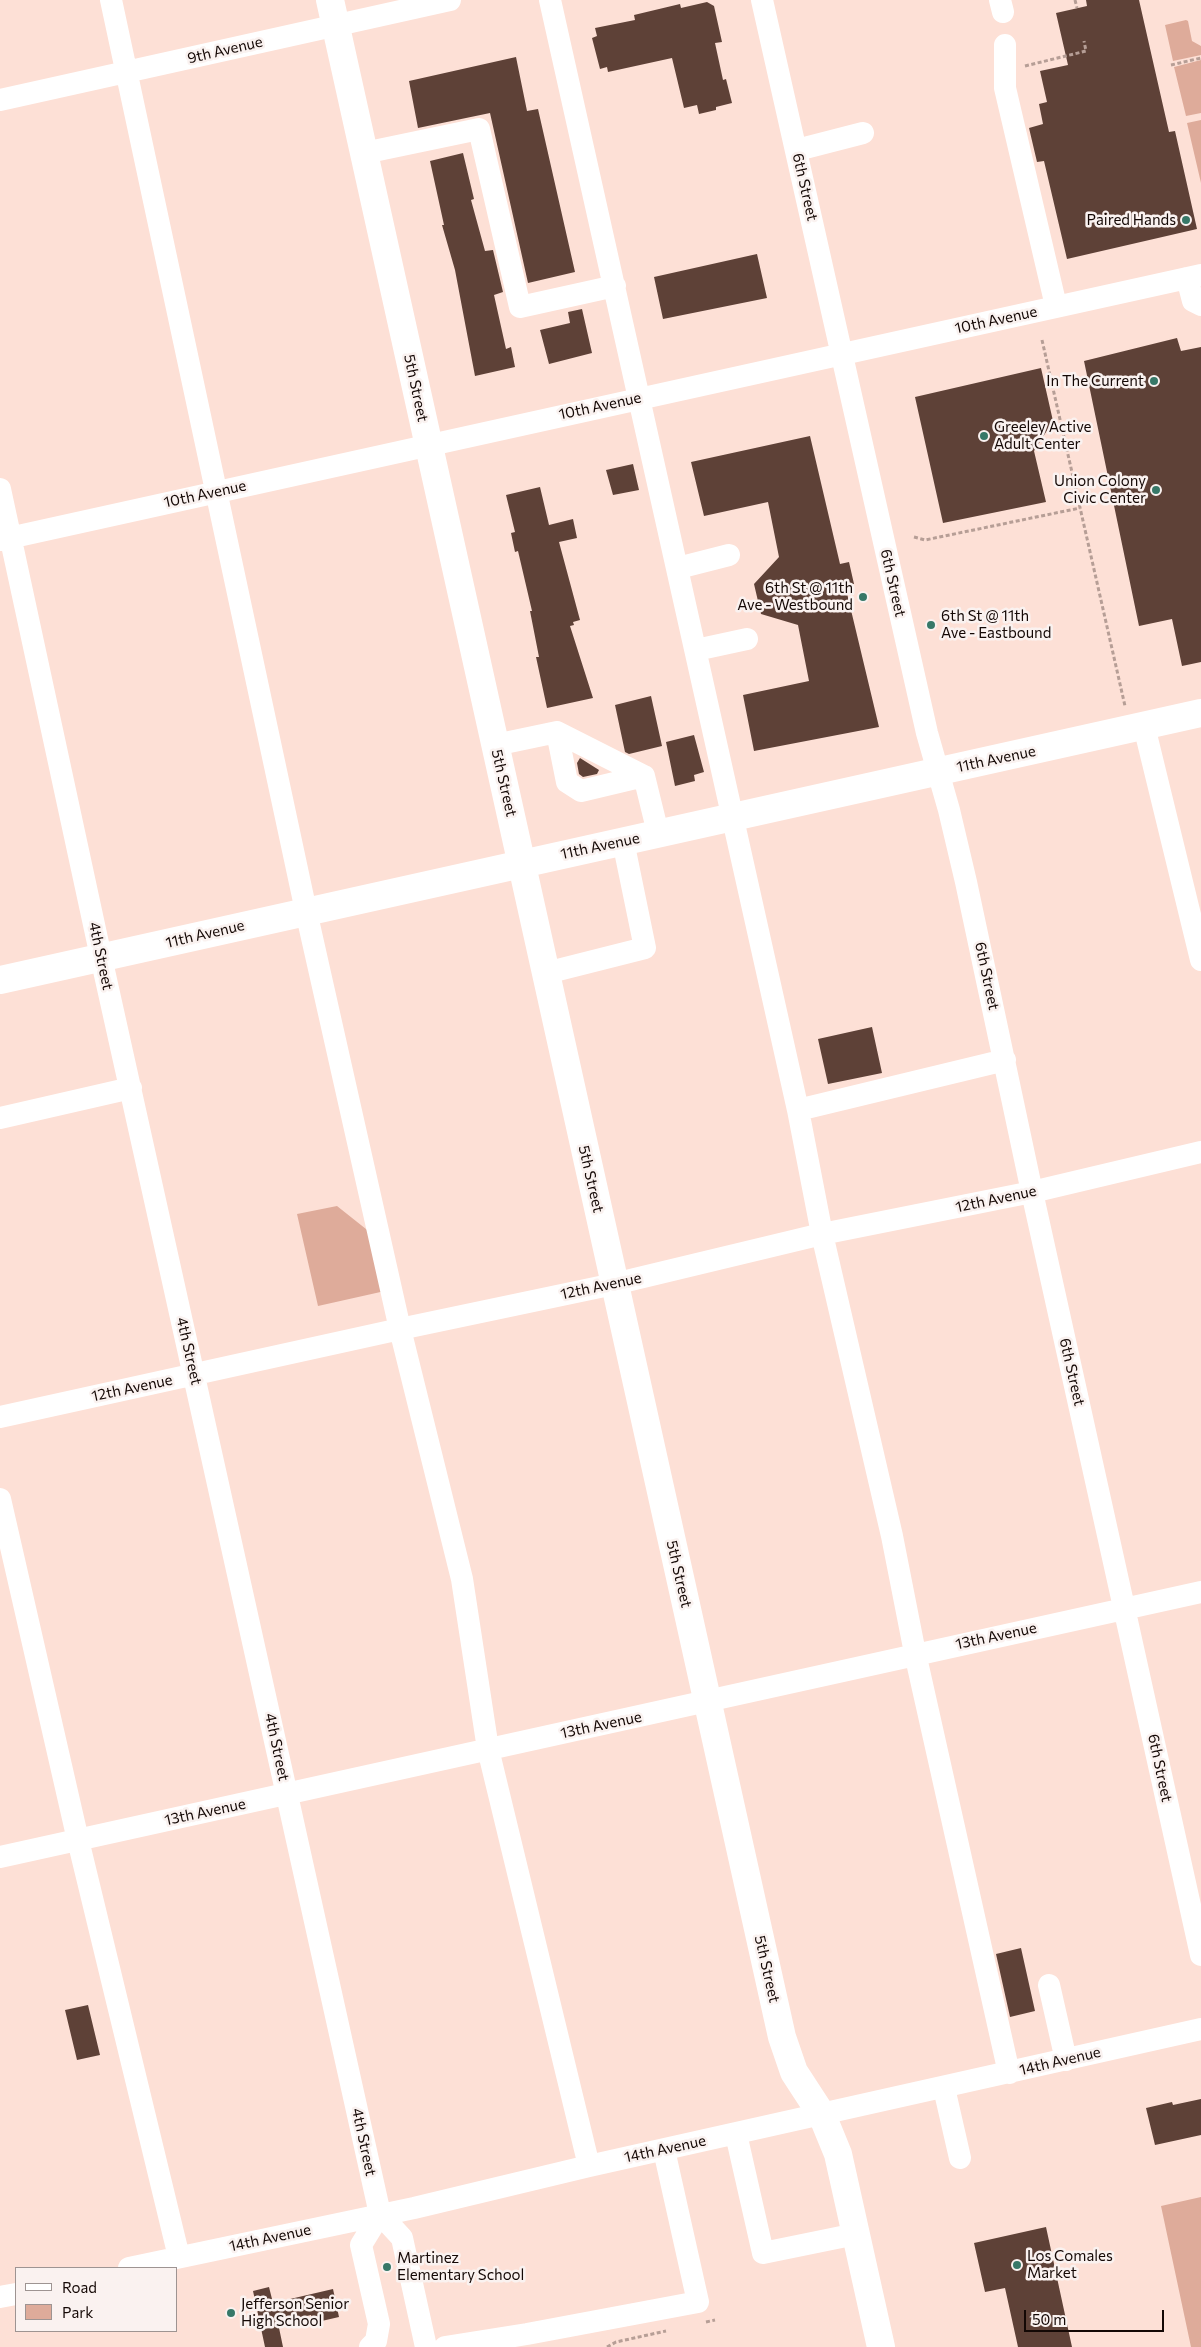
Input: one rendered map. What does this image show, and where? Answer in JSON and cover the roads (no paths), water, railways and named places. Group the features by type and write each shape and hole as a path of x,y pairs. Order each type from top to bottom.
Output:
{"main road":[{"name":"5th Street","path":"333,13 782,2037 794,2072 822,2115 838,2154 881,2347"},
{"name":"11th Avenue","path":"0,980 1201,713"}],"street":[{"path":"111,0 306,912 400,1328 462,1579 488,1750 589,2166"},
{"name":"9th Avenue","path":"0,100 127,72 333,13 450,0"},
{"path":"550,0 678,568 798,1110 822,1234 892,1536 915,1653 1009,2073"},
{"name":"6th Street","path":"762,0 927,733 958,846 1032,1192 1201,1955"},
{"path":"1006,45 1006,88 1056,306"},
{"path":"364,153 479,129 520,307 615,286"},
{"path":"797,150 864,134"},
{"path":"1194,276 1193,301 1201,306"},
{"name":"10th Avenue","path":"6,538 1194,276"},
{"name":"4th Street","path":"0,489 6,538 131,1088 380,2214"},
{"path":"678,568 729,555"},
{"path":"696,650 747,639"},
{"path":"1144,726 1201,960"},
{"path":"557,732 567,782 581,791 644,776"},
{"path":"495,745 557,732 644,776 658,833"},
{"path":"546,973 645,948 623,841"},
{"path":"798,1110 1005,1060"},
{"path":"0,1118 131,1088"},
{"name":"12th Avenue","path":"0,1417 400,1328 614,1284 822,1234 1032,1192 1201,1152"},
{"path":"0,1498 78,1840 179,2257"},
{"name":"13th Avenue","path":"0,1857 488,1750 915,1653 1201,1592"},
{"path":"1049,1985 1066,2060"},
{"name":"14th Avenue","path":"134,2267 380,2214 1201,2030"},
{"path":"944,2088 960,2158"},
{"path":"736,2134 763,2253 856,2234"},
{"path":"445,2347 556,2329 698,2302 664,2150"},
{"path":"370,2347 376,2341 379,2324 361,2245 380,2214 402,2238 426,2347"},
{"path":"0,2297 15,2294"}],"place":[{"name":"Paired Hands","path":"1186,220"},
{"name":"In The Current","path":"1154,381"},
{"name":"Greeley Active Adult Center","path":"984,436"},
{"name":"Union Colony Civic Center","path":"1156,490"},
{"name":"6th St @ 11th Ave - Westbound","path":"863,597"},
{"name":"6th St @ 11th Ave - Eastbound","path":"931,625"},
{"name":"Los Comales Market","path":"1017,2265"},
{"name":"Martinez Elementary School","path":"387,2267"},
{"name":"Jefferson Senior High School","path":"231,2313"}]}
